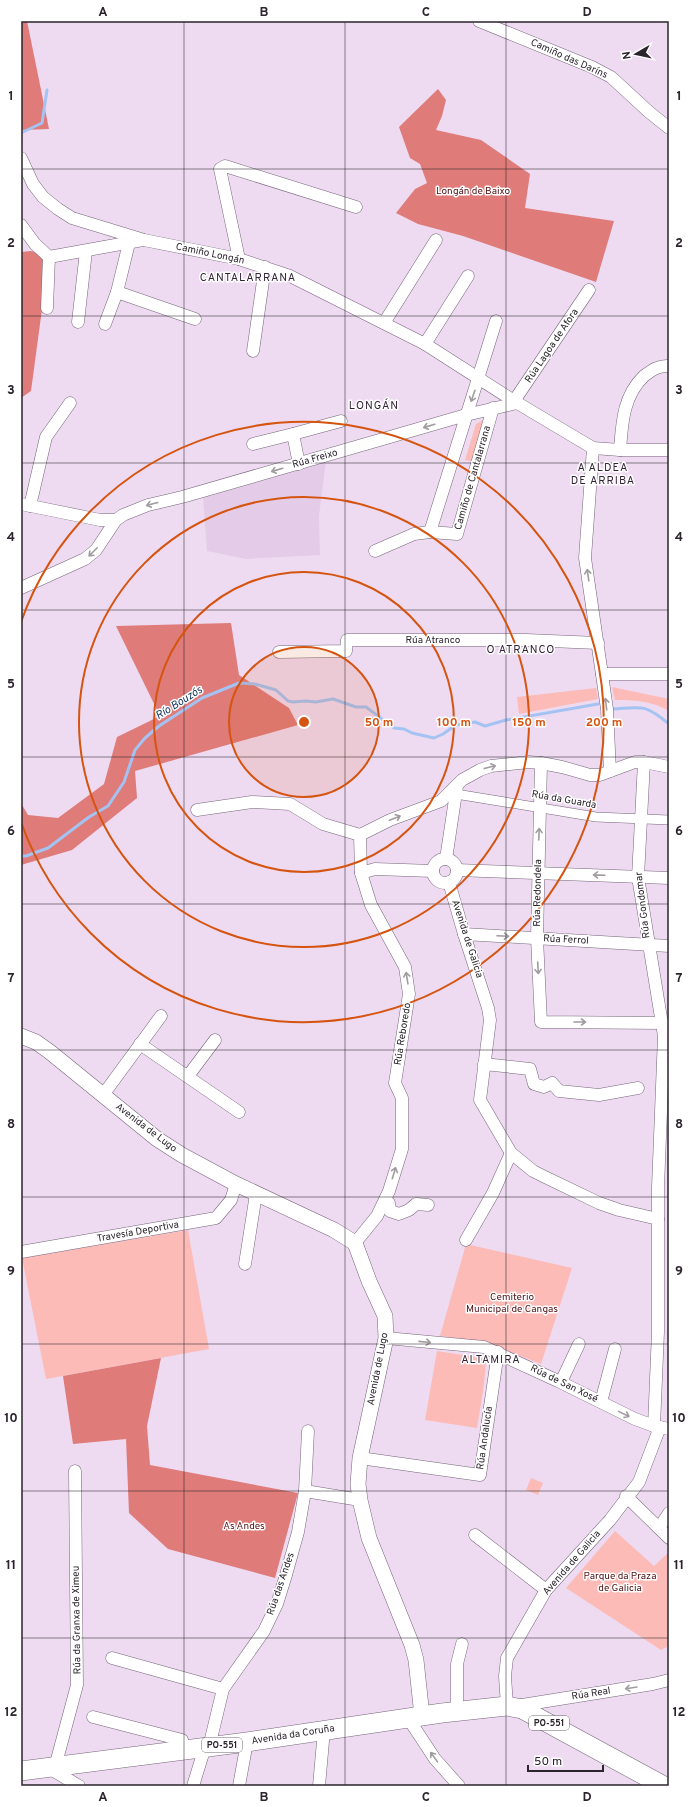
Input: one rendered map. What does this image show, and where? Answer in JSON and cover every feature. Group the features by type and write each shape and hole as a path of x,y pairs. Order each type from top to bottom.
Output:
{"main road":[{"name":"PO-551","path":"415,1717 510,1706 522,1709 564,1730 664,1786"},
{"name":"Avenida da Coruña","path":"21,1771 247,1742 415,1717"}],"street":[{"name":"Camiño das Daríns","path":"479,21 592,67 611,77 669,128"},
{"name":"Camiño Longán","path":"21,158 32,184 43,197 72,218 144,240 239,259 290,276 425,344 515,402 593,448"},
{"path":"239,259 220,169 225,166 356,207"},
{"path":"21,225 34,244 50,257 144,240"},
{"path":"384,323 436,240"},
{"path":"105,324 117,292 129,243"},
{"path":"78,322 86,251"},
{"path":"47,308 50,257"},
{"path":"253,351 265,267"},
{"path":"425,344 468,276"},
{"name":"Rúa Lagoa de Afora","path":"515,402 589,290"},
{"path":"117,292 195,319"},
{"path":"430,532 496,321"},
{"path":"620,450 622,420 625,406 636,385 652,369 669,366"},
{"name":"Rúa Freixo","path":"116,520 123,515 148,504 182,497 515,402"},
{"path":"70,403 46,437 25,505 100,520 116,520"},
{"name":"Camiño de Cantalarrana","path":"375,551 414,534 430,532 457,534 493,408"},
{"path":"253,444 341,421"},
{"path":"293,434 299,464"},
{"path":"610,771 602,674 585,558 593,448 620,450 669,450"},
{"path":"21,588 85,560 96,550 116,520"},
{"name":"Rúa Atranco","path":"279,652 346,651 347,640 526,640 598,643"},
{"path":"602,674 669,674"},
{"path":"446,859 456,790 462,780 491,766 529,762 541,763 590,775 600,775 635,762 644,762 669,767"},
{"name":"Rúa Gondomar","path":"644,762 638,877 648,945 665,1008 665,1140 658,1219"},
{"name":"Rúa Redondela","path":"541,763 537,938 541,1022 664,1023"},
{"path":"197,810 252,802 290,804 323,824 360,835 390,820 440,801 456,790"},
{"name":"Rúa da Guarda","path":"456,790 596,817 669,820"},
{"name":"Rúa Reboredo","path":"355,1243 377,1216 385,1200 402,1149 402,1098 395,1083 409,994 405,966 371,906 361,873 360,835"},
{"path":"446,859 452,861 457,870 456,876 449,882 440,882 436,878 433,871 437,862 446,859"},
{"path":"361,873 375,869 433,871"},
{"path":"457,870 669,878"},
{"name":"Avenida de Galicia","path":"449,882 464,934 486,996 490,1020 480,1100 511,1153"},
{"name":"Rúa Ferrol","path":"464,934 669,946"},
{"path":"103,1095 161,1016"},
{"name":"Avenida de Lugo","path":"23,1040 36,1042 50,1052 157,1139 182,1155 256,1194 334,1230 355,1243 369,1281 385,1316 386,1338 360,1458 358,1484 360,1500 369,1538 412,1645 416,1660 415,1717"},
{"path":"188,1076 215,1040"},
{"path":"140,1044 239,1112"},
{"path":"484,1064 530,1069 534,1084 544,1086 552,1083 559,1091 599,1095 638,1088"},
{"path":"466,1240 493,1193 511,1153 545,1177 599,1203 619,1210 658,1219"},
{"name":"Travesía Deportiva","path":"21,1252 216,1218 231,1200 236,1184"},
{"path":"245,1264 256,1194"},
{"path":"385,1200 389,1203 390,1211 399,1214 409,1210 416,1204 428,1205"},
{"name":"Avenida de Galicia","path":"510,1706 505,1676 508,1658 546,1590 610,1520 626,1496 639,1482 661,1427 656,1371 663,1234 658,1219"},
{"name":"Rúa de San Xosé","path":"386,1338 484,1347 498,1352 561,1382 634,1419 661,1427"},
{"path":"561,1382 579,1344"},
{"path":"601,1402 616,1349"},
{"name":"Rúa Andalucía","path":"360,1458 480,1475 498,1352"},
{"name":"Rúa das Andes","path":"193,1786 207,1747 223,1689 264,1631 277,1604 298,1532 305,1491 308,1431"},
{"name":"Rúa da Granxa de Ximeu","path":"52,1767 77,1685 75,1471"},
{"path":"305,1491 360,1500"},
{"path":"626,1496 669,1538"},
{"path":"659,1528 669,1513"},
{"path":"475,1535 546,1590"},
{"path":"457,1712 457,1664 462,1644"},
{"path":"112,1658 223,1689"},
{"name":"Rúa Real","path":"510,1706 653,1684 669,1680"},
{"path":"93,1717 182,1740 184,1750"},
{"path":"415,1717 435,1759 460,1786"},
{"path":"319,1786 324,1730"},
{"path":"239,1786 247,1742"},
{"path":"52,1767 79,1786"}],"shaded area":[{"path":"326,461 319,516 320,555 246,559 207,551 203,497"}],"green space":[{"path":"21,21 27,21 49,129 21,130"},
{"name":"Longán de Baixo","path":"438,89 446,100 442,116 436,130 481,140 530,174 525,208 614,221 596,282 463,236 418,224 396,213 415,189 427,183 420,164 410,158 399,127"},
{"path":"31,251 49,257 31,391 21,398 21,252"},
{"path":"483,420 486,422 475,462 465,460 476,424"},
{"path":"231,623 239,675 289,708 298,725 135,771 137,798 72,850 21,865 21,803 28,815 58,818 104,784 117,737 160,716 116,626"},
{"path":"612,687 669,699 669,711 656,705 643,702 615,700"},
{"path":"596,688 598,699 519,714 517,697"},
{"path":"188,1230 209,1349 46,1379 22,1258"},
{"name":"Cemiterio Municipal de Cangas","path":"466,1244 572,1268 541,1364 485,1342 440,1336"},
{"path":"437,1351 482,1358 486,1361 484,1385 477,1428 425,1420"},
{"name":"As Andes","path":"161,1358 147,1426 150,1465 298,1493 275,1578 168,1549 129,1513 126,1439 73,1444 63,1376"},
{"path":"531,1478 543,1483 538,1495 526,1490"},
{"name":"Parque da Praza de Galicia","path":"615,1531 654,1566 669,1552 669,1646 661,1650 566,1588"}],"waterway":[{"path":"21,133 42,123 47,90"},
{"name":"Río Bouzós","path":"21,856 26,856 48,848 89,817 108,806 124,782 135,750 145,738 159,726 202,698 239,683 255,684 276,690 288,701 293,702 316,702 333,699 356,707 366,707 394,728 404,729 412,733 434,738 456,725 475,722 485,726 506,720 598,704"},
{"name":"Río Bouzós","path":"613,709 643,708 654,713 669,724"}],"district":[{"name":"CANTALARRANA","path":"248,278"},
{"name":"LONGÁN","path":"374,406"},
{"name":"A ALDEA DE ARRIBA","path":"603,474"},
{"name":"O ATRANCO","path":"521,650"},
{"name":"ALTAMIRA","path":"491,1360"}]}
